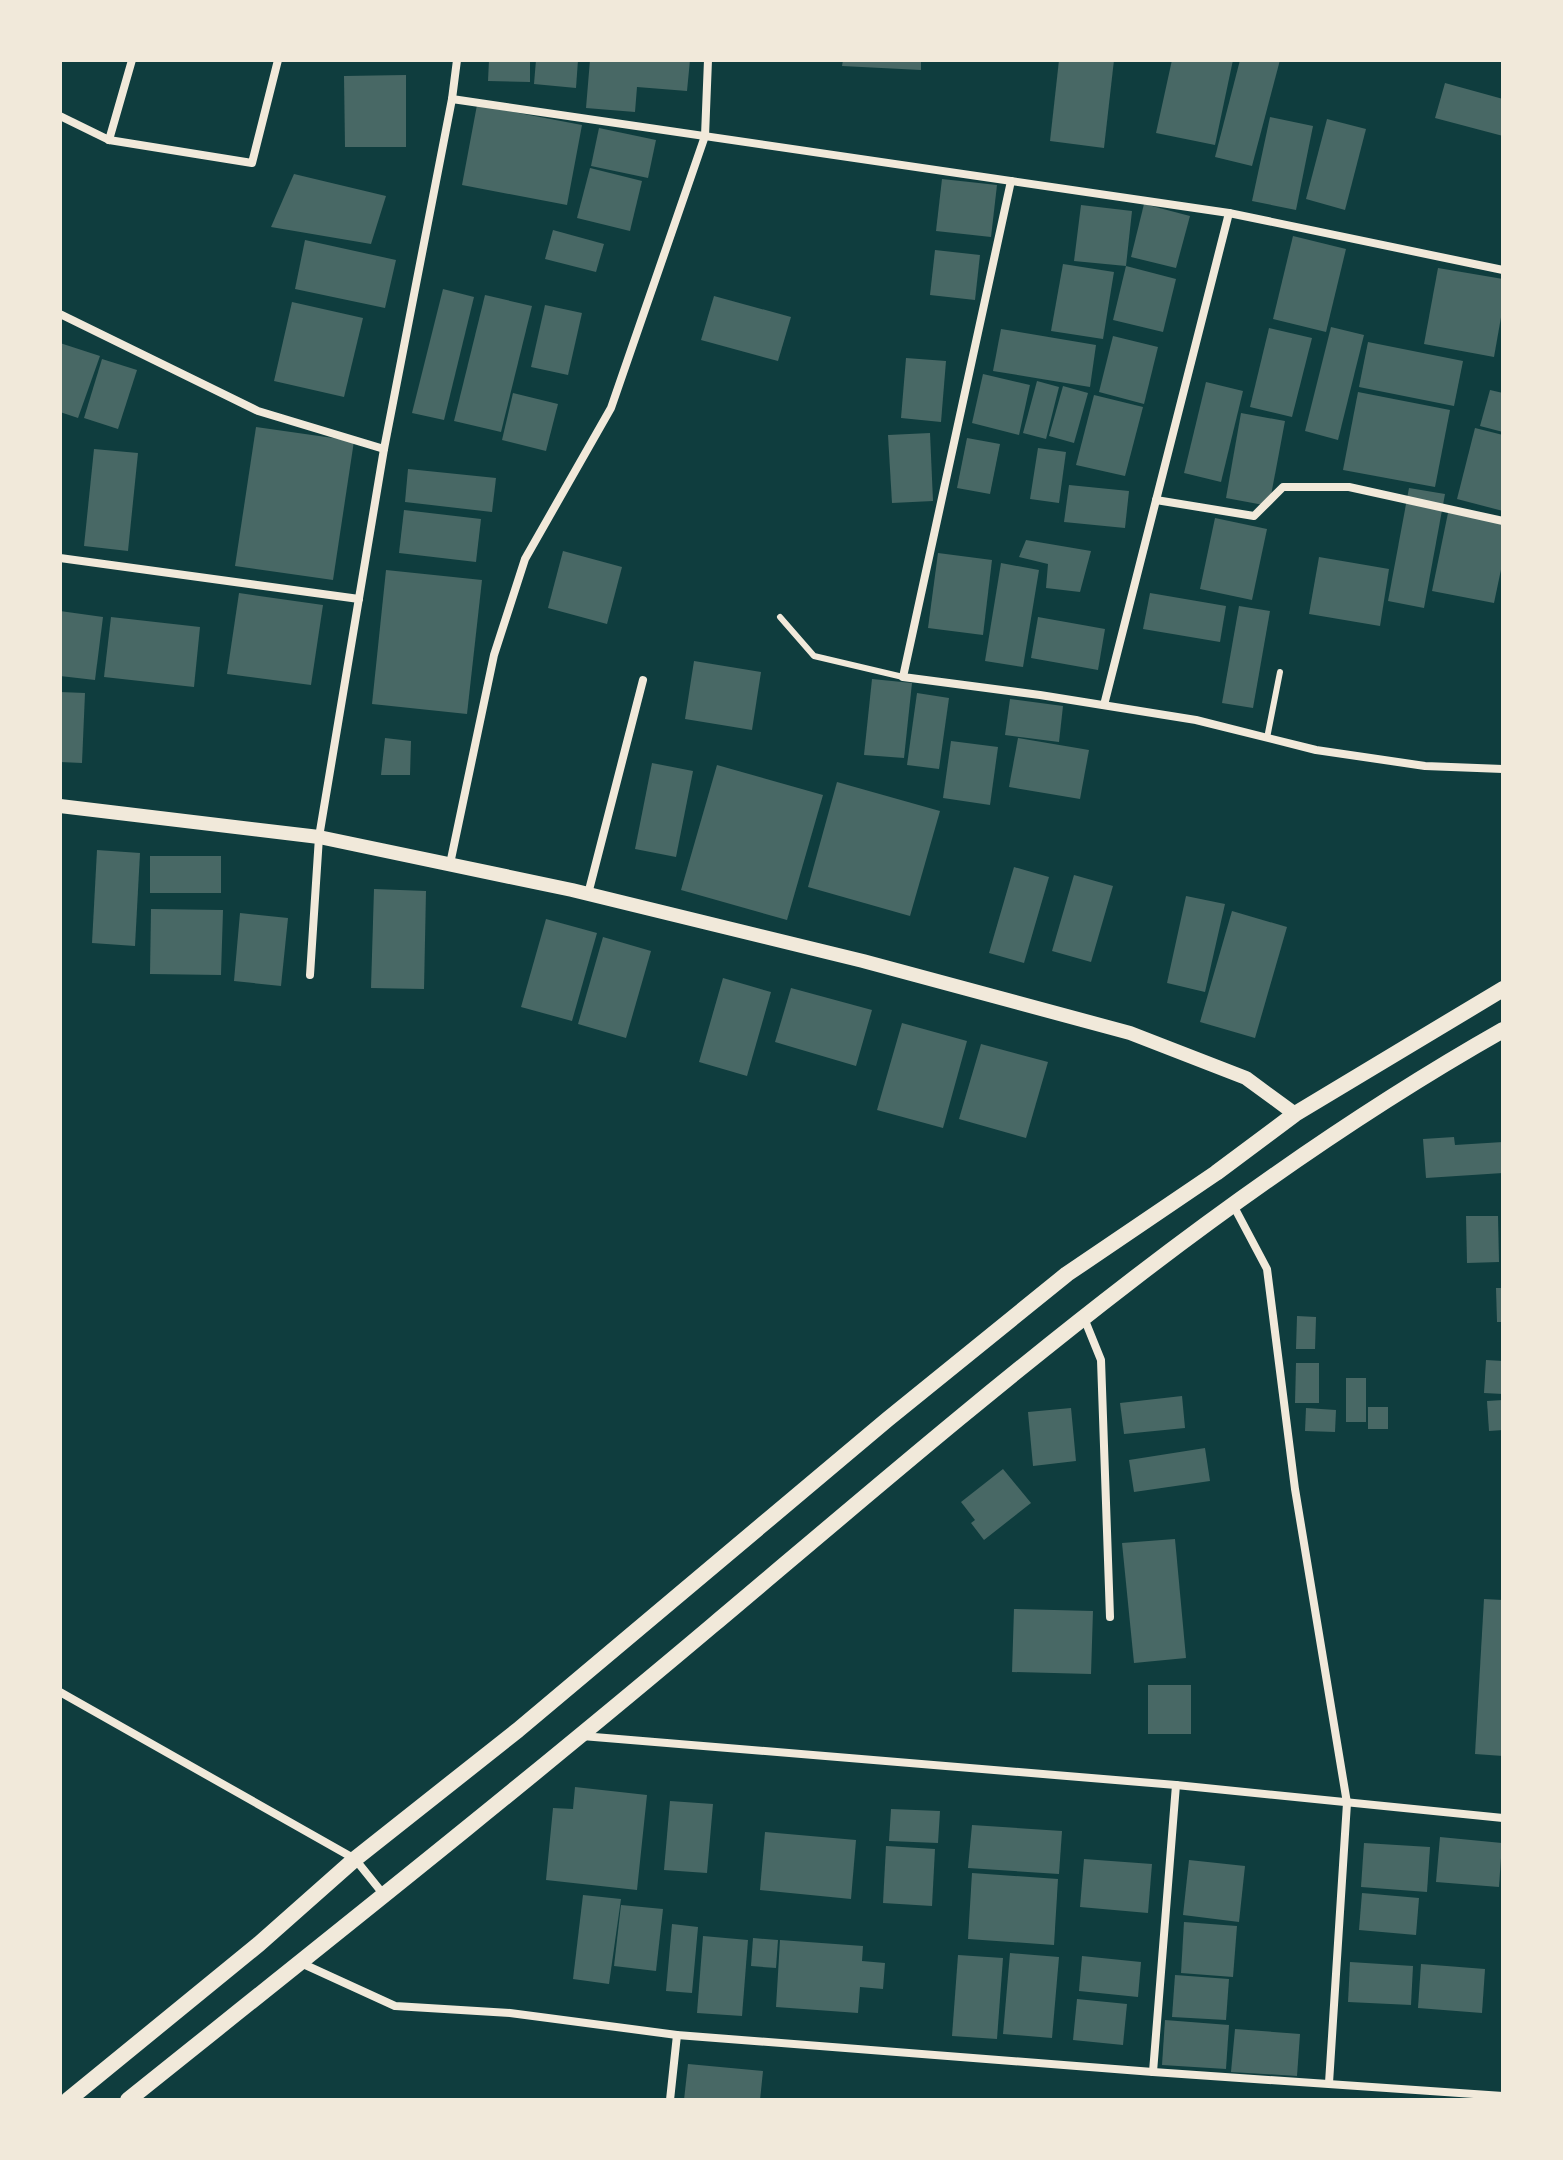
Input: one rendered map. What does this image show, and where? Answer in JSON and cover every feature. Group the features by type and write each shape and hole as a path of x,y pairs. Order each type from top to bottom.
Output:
{"main road":[{"path":"68,2100 259,1944 355,1859 518,1730 888,1419 1067,1274 1216,1173 1295,1114 1503,989"},
{"path":"128,2100 582,1736 1084,1317 1232,1203 1454,1058 1503,1030"}],"street":[{"path":"109,140 132,60"},
{"path":"60,116 109,140 252,163 278,60"},
{"path":"310,975 319,837 384,449 457,60"},
{"path":"450,864 494,655 525,559 611,408 705,136 708,60"},
{"path":"452,99 1229,213 1503,270"},
{"path":"1011,181 903,677 1196,720 1316,750 1425,766 1503,769"},
{"path":"1104,705 1229,213"},
{"path":"60,314 258,411 384,449"},
{"path":"1156,500 1254,516 1283,487 1349,487 1503,521"},
{"path":"60,558 359,599"},
{"path":"588,894 643,680"},
{"path":"60,806 319,837 588,894 863,961 1130,1033 1246,1078 1295,1114"},
{"path":"1232,1203 1267,1269 1295,1489 1347,1803 1329,2083"},
{"path":"1084,1317 1101,1360 1110,1617"},
{"path":"60,1692 355,1859 384,1895"},
{"path":"582,1736 1176,1785 1503,1818"},
{"path":"1153,2072 1176,1785"},
{"path":"300,1963 395,2006 510,2013 677,2035 1503,2096"},
{"path":"670,2100 677,2035"}],"lane":[{"path":"780,617 814,656 903,677"},
{"path":"1267,738 1280,672"}],"building":[{"path":"489,60 530,60 530,82 488,81"},
{"path":"536,60 578,60 576,88 534,84"},
{"path":"590,60 690,60 687,91 637,87 635,112 586,108"},
{"path":"843,60 921,60 921,70 842,66"},
{"path":"1059,60 1114,60 1104,148 1050,141"},
{"path":"1172,60 1233,60 1215,145 1156,133"},
{"path":"1240,60 1280,60 1252,166 1215,157"},
{"path":"406,75 406,147 345,147 344,76"},
{"path":"1445,83 1503,99 1503,136 1435,118"},
{"path":"477,105 582,125 567,205 462,185"},
{"path":"1270,117 1313,126 1296,210 1252,201"},
{"path":"1327,119 1366,129 1345,210 1306,199"},
{"path":"599,128 656,140 648,178 591,166"},
{"path":"590,168 642,181 630,231 577,218"},
{"path":"294,174 386,196 371,244 271,227"},
{"path":"942,179 997,185 991,237 936,231"},
{"path":"1144,204 1190,216 1176,268 1131,257"},
{"path":"1081,205 1132,211 1126,266 1074,261"},
{"path":"553,230 604,244 596,272 545,259"},
{"path":"1293,236 1346,249 1326,332 1273,319"},
{"path":"305,240 396,260 385,308 295,289"},
{"path":"935,250 980,255 975,300 930,295"},
{"path":"1063,264 1114,272 1103,339 1051,331"},
{"path":"1126,266 1176,279 1163,332 1113,320"},
{"path":"1438,268 1503,279 1503,306 1494,357 1424,344"},
{"path":"443,289 474,297 444,420 412,413"},
{"path":"485,295 532,306 501,432 454,421"},
{"path":"714,296 791,317 778,361 701,340"},
{"path":"292,302 363,318 344,397 274,381"},
{"path":"545,305 582,313 568,375 531,367"},
{"path":"1331,327 1364,335 1338,440 1305,431"},
{"path":"1269,328 1312,338 1292,417 1250,407"},
{"path":"1001,329 1096,345 1090,387 993,371"},
{"path":"1113,336 1158,347 1144,404 1099,392"},
{"path":"1368,342 1463,361 1454,406 1359,387"},
{"path":"60,343 100,356 78,418 60,412"},
{"path":"906,358 946,361 941,422 901,418"},
{"path":"102,359 137,370 118,429 84,418"},
{"path":"983,374 1030,385 1019,435 972,423"},
{"path":"1037,381 1059,387 1046,439 1023,433"},
{"path":"1206,382 1243,391 1221,482 1184,473"},
{"path":"1063,386 1088,393 1074,443 1049,436"},
{"path":"1490,390 1503,393 1503,432 1480,426"},
{"path":"1358,392 1450,410 1435,487 1343,470"},
{"path":"513,393 558,404 546,451 502,440"},
{"path":"1094,395 1143,407 1125,476 1076,465"},
{"path":"1241,413 1285,421 1269,506 1226,498"},
{"path":"256,427 354,441 333,580 235,566"},
{"path":"1475,428 1503,435 1503,511 1457,499"},
{"path":"930,433 933,501 892,503 888,435"},
{"path":"967,438 1000,444 990,494 957,488"},
{"path":"1038,448 1066,452 1059,503 1030,499"},
{"path":"94,449 138,453 128,551 84,546"},
{"path":"408,469 496,478 492,512 405,502"},
{"path":"1069,485 1129,491 1125,528 1064,522"},
{"path":"1409,488 1445,494 1424,608 1388,601"},
{"path":"1449,508 1503,519 1503,560 1494,603 1432,591"},
{"path":"404,510 481,519 476,562 399,553"},
{"path":"1215,518 1267,529 1252,600 1200,589"},
{"path":"1026,540 1091,551 1080,592 1046,588 1048,564 1019,557"},
{"path":"563,551 622,567 607,624 548,608"},
{"path":"938,553 992,560 983,635 928,628"},
{"path":"1319,557 1389,569 1380,626 1309,614"},
{"path":"1001,563 1039,570 1023,667 985,661"},
{"path":"386,570 482,580 467,714 372,704"},
{"path":"239,593 323,605 311,685 227,674"},
{"path":"1150,593 1226,606 1220,642 1143,629"},
{"path":"1239,606 1270,611 1253,708 1222,703"},
{"path":"60,611 103,617 95,680 60,676"},
{"path":"111,617 200,627 194,687 104,677"},
{"path":"1038,617 1105,629 1098,670 1031,658"},
{"path":"694,661 761,672 752,730 685,719"},
{"path":"872,679 912,683 904,758 864,755"},
{"path":"60,692 85,693 82,763 60,762"},
{"path":"917,693 949,698 939,769 907,765"},
{"path":"1010,699 1063,706 1059,742 1005,735"},
{"path":"385,738 411,741 410,775 381,775"},
{"path":"1018,738 1089,750 1080,799 1009,787"},
{"path":"951,741 998,747 990,805 943,798"},
{"path":"652,763 693,771 676,857 635,849"},
{"path":"717,765 823,795 787,920 681,890"},
{"path":"837,782 940,811 910,916 808,887"},
{"path":"97,850 140,853 135,946 92,943"},
{"path":"150,856 221,856 221,893 150,893"},
{"path":"1014,867 1049,877 1024,963 989,953"},
{"path":"1074,875 1113,886 1091,962 1052,951"},
{"path":"374,889 426,891 424,989 371,988"},
{"path":"1186,896 1225,904 1205,992 1167,983"},
{"path":"151,909 223,910 221,975 150,974"},
{"path":"1232,911 1287,927 1255,1038 1200,1022"},
{"path":"240,913 288,918 281,986 234,981"},
{"path":"546,919 597,933 572,1021 521,1007"},
{"path":"603,937 651,951 626,1038 578,1024"},
{"path":"723,978 771,992 747,1076 699,1062"},
{"path":"791,988 872,1010 856,1066 775,1042"},
{"path":"902,1023 967,1041 943,1128 877,1110"},
{"path":"981,1044 1048,1062 1026,1138 959,1119"},
{"path":"1454,1137 1455,1145 1503,1142 1503,1173 1426,1178 1423,1139"},
{"path":"1466,1216 1498,1216 1499,1262 1467,1263"},
{"path":"1496,1288 1503,1288 1503,1322 1497,1322"},
{"path":"1297,1316 1316,1317 1315,1349 1296,1349"},
{"path":"1486,1360 1503,1361 1503,1394 1484,1393"},
{"path":"1296,1363 1319,1363 1319,1403 1295,1403"},
{"path":"1346,1378 1366,1378 1366,1422 1346,1422"},
{"path":"1182,1396 1185,1428 1124,1434 1120,1403"},
{"path":"1503,1400 1503,1430 1489,1431 1487,1401"},
{"path":"1368,1407 1388,1407 1388,1429 1368,1429"},
{"path":"1071,1408 1076,1461 1033,1466 1028,1412"},
{"path":"1306,1408 1336,1410 1335,1432 1305,1431"},
{"path":"1205,1448 1210,1481 1134,1492 1129,1460"},
{"path":"1003,1469 1031,1503 984,1540 971,1523 975,1520 961,1502"},
{"path":"1175,1539 1186,1658 1134,1663 1122,1543"},
{"path":"1484,1599 1503,1600 1503,1756 1475,1754"},
{"path":"1014,1609 1093,1611 1091,1674 1012,1672"},
{"path":"1148,1685 1191,1685 1191,1734 1148,1734"},
{"path":"575,1787 647,1795 637,1890 546,1880 553,1808 573,1809"},
{"path":"670,1801 713,1804 707,1873 664,1870"},
{"path":"891,1809 940,1811 938,1843 889,1841"},
{"path":"972,1825 1062,1831 1059,1874 968,1868"},
{"path":"765,1832 856,1840 851,1899 760,1890"},
{"path":"1440,1837 1502,1843 1499,1887 1436,1882"},
{"path":"1364,1843 1430,1847 1427,1892 1361,1887"},
{"path":"886,1846 935,1849 932,1906 883,1903"},
{"path":"1084,1859 1152,1864 1148,1913 1080,1907"},
{"path":"1189,1860 1245,1866 1239,1922 1183,1915"},
{"path":"972,1873 1058,1879 1054,1945 968,1939"},
{"path":"1362,1893 1419,1898 1416,1935 1359,1930"},
{"path":"583,1895 621,1899 609,1984 573,1979"},
{"path":"621,1905 663,1909 656,1971 614,1966"},
{"path":"1184,1922 1237,1926 1233,1977 1181,1973"},
{"path":"672,1924 698,1927 692,1993 666,1991"},
{"path":"703,1936 748,1940 742,2016 697,2013"},
{"path":"753,1938 778,1940 776,1968 751,1966"},
{"path":"780,1940 863,1946 862,1961 885,1963 883,1989 860,1987 858,2013 776,2007"},
{"path":"1010,1953 1059,1957 1052,2038 1003,2034"},
{"path":"958,1955 1003,1958 997,2039 952,2036"},
{"path":"1082,1956 1141,1962 1138,1997 1079,1991"},
{"path":"1350,1962 1413,1966 1411,2005 1348,2002"},
{"path":"1421,1964 1485,1969 1482,2013 1418,2008"},
{"path":"1175,1975 1229,1979 1226,2020 1172,2017"},
{"path":"1077,1999 1127,2004 1123,2045 1073,2040"},
{"path":"1165,2020 1229,2025 1226,2069 1162,2065"},
{"path":"1235,2029 1300,2034 1297,2076 1231,2072"},
{"path":"688,2064 763,2071 760,2100 684,2100"}]}
